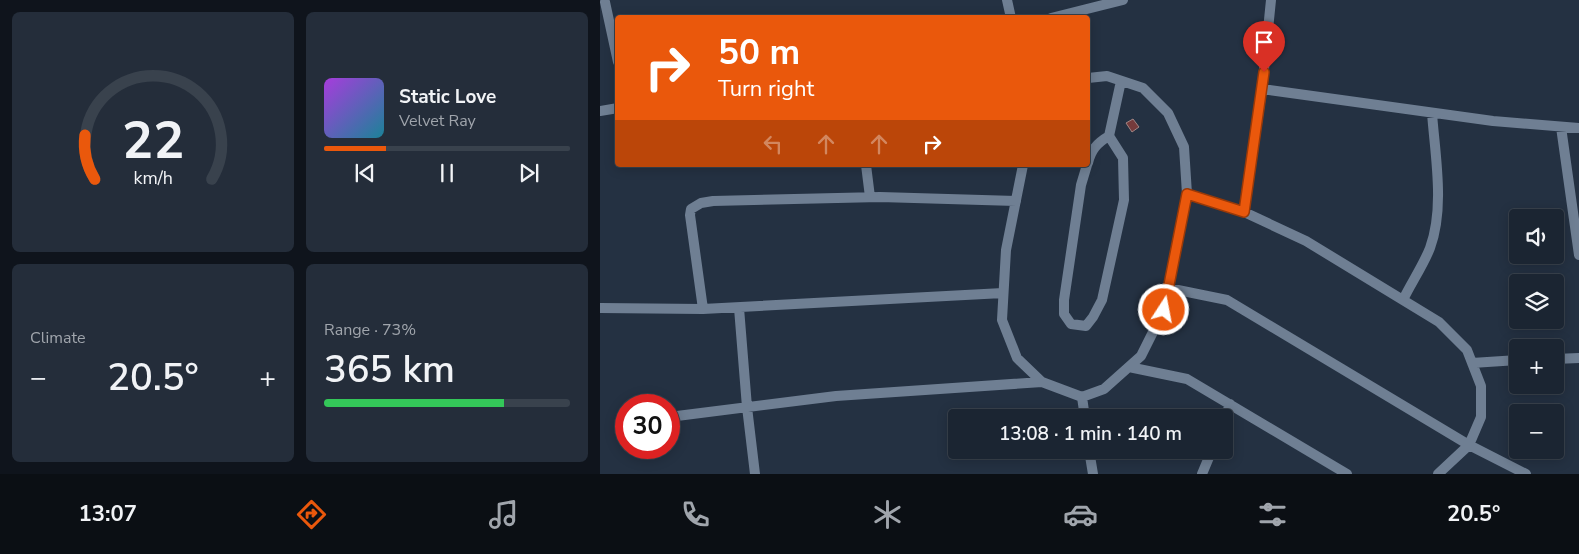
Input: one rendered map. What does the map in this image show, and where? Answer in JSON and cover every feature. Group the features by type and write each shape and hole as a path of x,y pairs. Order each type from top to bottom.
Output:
{"street":[{"path":"1007,0 1010,15"},
{"path":"1063,15 1123,0"},
{"path":"1244,212 1262,90 1272,0"},
{"path":"606,1 615,47"},
{"path":"1023,167 1006,250 1002,320 1018,358 1042,382 1082,397 1104,390 1141,356 1164,310 1187,194 1184,147 1168,112 1144,88 1107,76 1090,78"},
{"path":"1086,167 1081,185 1064,300 1064,314 1071,324 1086,326 1102,300 1124,200 1123,158 1109,136 1121,81"},
{"path":"1262,90 1493,122 1579,128"},
{"path":"600,111 615,108"},
{"path":"1403,300 1430,248 1435,223 1438,198 1432,113"},
{"path":"1561,127 1579,255"},
{"path":"1090,154 1098,142 1109,136"},
{"path":"866,167 870,197"},
{"path":"1187,194 1244,212 1306,241 1439,322 1467,350 1481,386 1480,417 1469,445 1438,474"},
{"path":"702,309 690,215 691,209 701,203 713,201 870,197 1016,201"},
{"path":"1168,288 1227,300 1469,445 1526,474"},
{"path":"600,308 739,308 1003,293"},
{"path":"739,308 754,474"},
{"path":"1564,359 1579,358"},
{"path":"1472,362 1509,360"},
{"path":"1129,367 1187,379 1347,474"},
{"path":"680,416 836,396 1042,382"},
{"path":"1082,397 1084,409"},
{"path":"1228,409 1230,404"},
{"path":"1090,459 1092,474"},
{"path":"1202,474 1208,459"}],"building":[{"path":"1133,119 1139,127 1132,132 1126,123"}],"route":[{"path":"1164,310 1187,194 1244,212 1264,72"}]}
